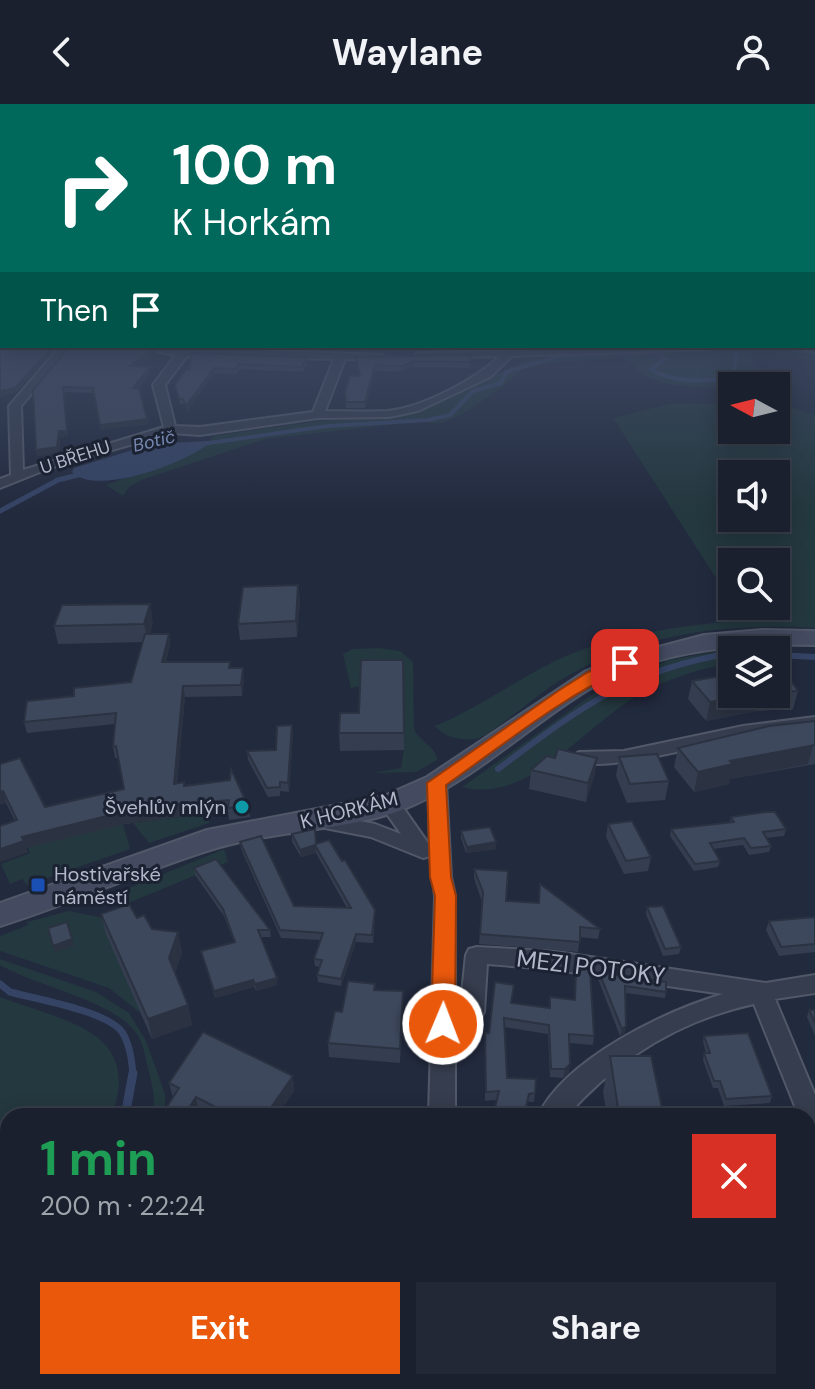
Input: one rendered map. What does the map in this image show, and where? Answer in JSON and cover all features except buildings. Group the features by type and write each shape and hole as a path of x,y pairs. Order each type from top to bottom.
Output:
{"main road":[{"name":"K HORKÁM","path":"790,638 815,638"},
{"name":"K HORKÁM","path":"0,915 207,840 390,804 437,783 594,676 678,647 718,642"},
{"path":"790,648 815,649"}],"street":[{"path":"17,477 15,406 29,390"},
{"path":"160,390 170,429"},
{"path":"318,415 328,390"},
{"name":"U BŘEHU","path":"0,484 46,465 170,429 200,431 318,415 389,414 414,409 454,390"},
{"path":"0,405 15,406"},
{"path":"579,758 624,757 743,731 815,722"},
{"path":"437,783 441,877 445,896 442,1108"},
{"path":"390,804 441,877"},
{"path":"318,820 375,831 422,850"},
{"name":"MEZI POTOKY","path":"472,1012 477,955 550,960 760,990"},
{"name":"MEZI POTOKY","path":"558,1108 598,1065 616,1052 691,1013 760,990 815,984"},
{"path":"760,990 808,1108"}],"shaded area":[{"path":"461,390 498,390 441,423 422,421 265,439 144,479 129,487 123,496 106,485 189,455 203,448 213,436 321,421 418,414"},
{"path":"718,403 718,444 790,444 790,407 815,415 815,628 749,627 650,642 588,665 559,681 479,738 468,740 444,734 435,726 555,661 599,644 695,625 742,620 790,620 790,548 718,548 718,581 613,418 670,404"},
{"path":"353,649 400,651 413,662 414,728 434,751 437,760 416,772 372,773 401,768 404,750 403,677 351,688 343,654"},
{"path":"718,651 718,666 686,674 644,692 535,772 512,784 487,789 462,787 600,689 669,660"},
{"path":"117,803 130,849 27,885 23,879 10,884 1,864 30,853 28,847"},
{"path":"211,813 209,823 149,843 133,823"},
{"path":"224,849 228,862 121,906 129,888"},
{"path":"69,911 114,920 143,1015 109,988 0,951 0,936 28,925 27,922"},
{"path":"0,959 96,992 129,1013 146,1041 165,1094 165,1108 154,1108 144,1049 125,1022 93,1003 0,965"},
{"path":"0,997 71,1022 91,1033 107,1046 116,1064 119,1087 114,1108 0,1108"}],"water":[{"path":"209,443 198,451 162,468 120,479 84,479 72,472 74,468 152,444"}],"waterway":[{"name":"Botič","path":"202,444 328,426 428,420 450,415 477,390"},
{"name":"Botič","path":"0,511 58,480 82,474"},
{"path":"498,769 607,694 663,670 718,656"},
{"path":"790,656 815,657"},
{"name":"Botič","path":"0,984 10,992 87,1012 114,1025 127,1042 133,1074"},
{"name":"Botič","path":"126,1108 133,1074"}],"place":[{"name":"Švehlův mlýn","path":"242,807"},
{"name":"Hostivařské náměstí","path":"38,885"}],"route":[{"path":"443,1024 445,896 441,877 437,783 564,694 594,676 625,663"}]}
